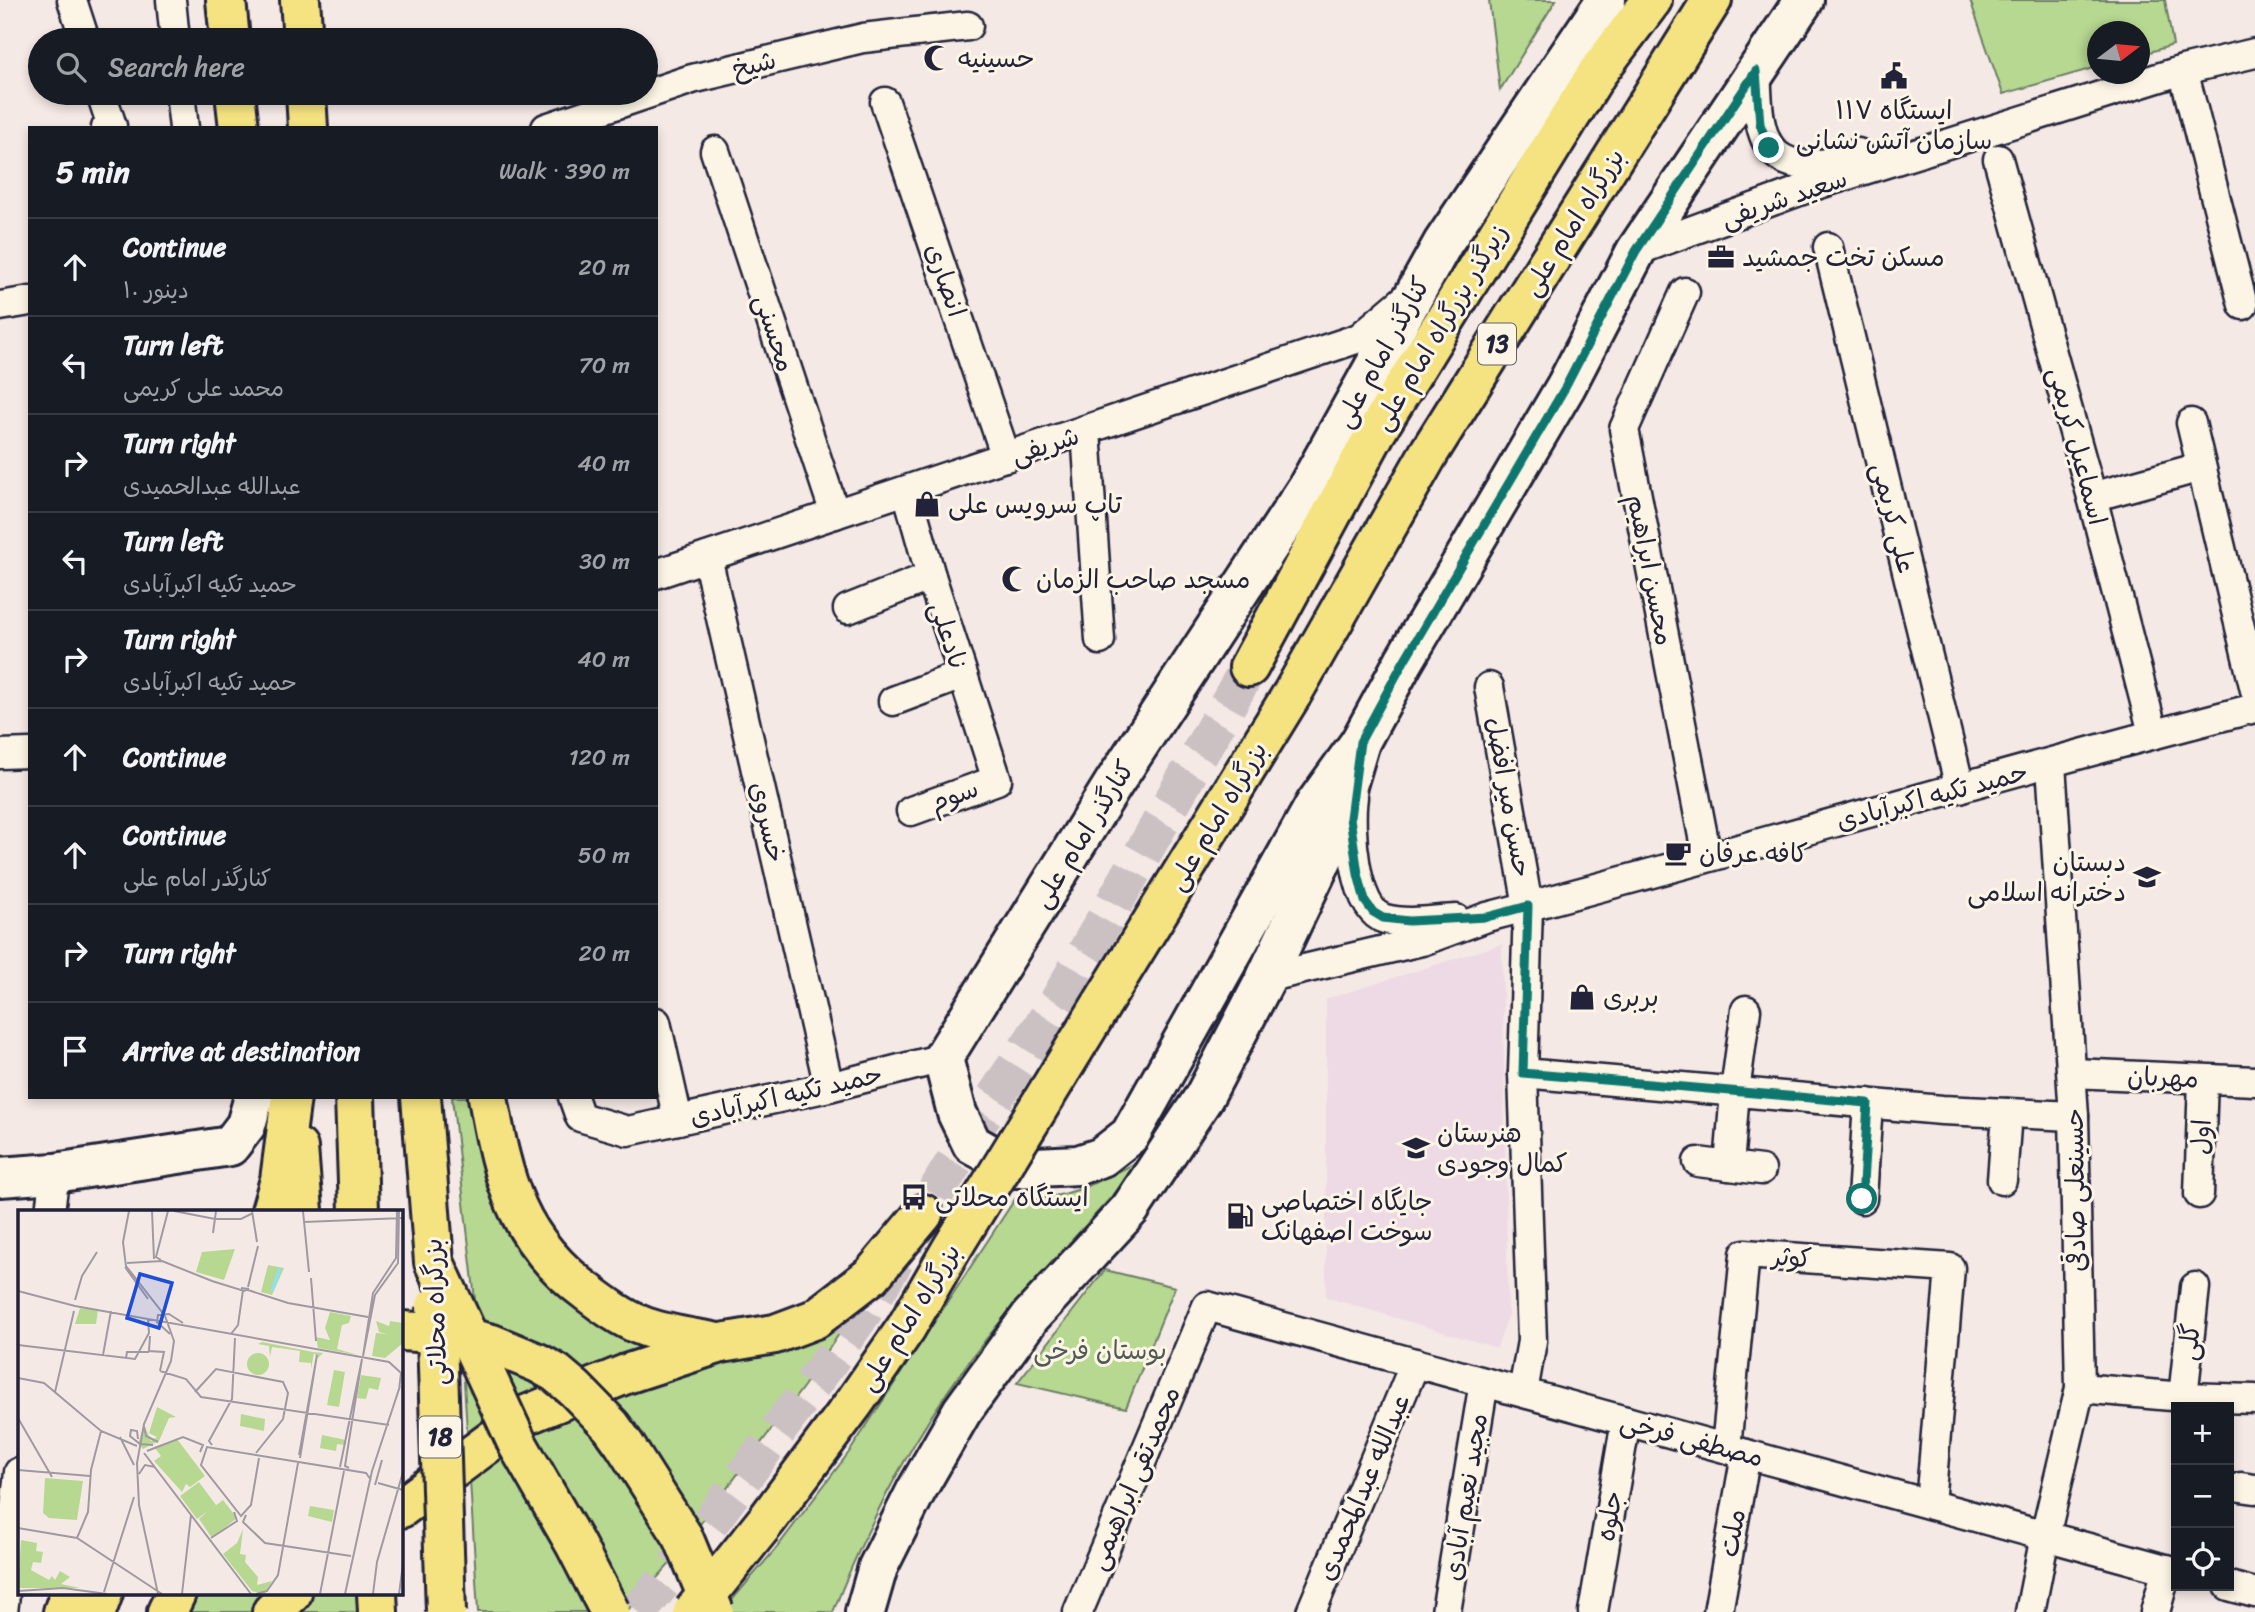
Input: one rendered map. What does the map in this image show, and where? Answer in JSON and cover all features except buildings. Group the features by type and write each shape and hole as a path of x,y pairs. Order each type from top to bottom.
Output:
{"highway":[{"path":"226,0 229,28"},
{"path":"300,0 302,28"},
{"name":"زیرگذر بزرگراه امام علی","path":"1249,667 1390,409 1597,73 1652,0"},
{"name":"بزرگراه امام علی","path":"693,1612 790,1489 906,1328 951,1250 1292,694 1430,451 1712,0"},
{"path":"236,105 239,126"},
{"path":"307,105 308,126"},
{"path":"271,1210 279,1180 292,1099"},
{"path":"292,1099 303,1210"},
{"path":"355,1099 359,1210"},
{"name":"بزرگراه محلاتی","path":"421,1099 434,1262 446,1612"},
{"path":"488,1099 504,1178 529,1233 549,1259 595,1298 642,1326 721,1343"},
{"path":"402,1507 526,1415 600,1383 721,1343 775,1334 815,1319 872,1275 923,1214"},
{"path":"434,1262 518,1445 575,1544 610,1612"},
{"path":"402,1331 450,1334 492,1344 538,1363 575,1389 611,1426 684,1537 714,1612"},
{"path":"63,1612 70,1594"},
{"path":"96,1612 103,1594"},
{"path":"166,1612 175,1594"},
{"path":"272,1612 291,1594"},
{"path":"377,1594 377,1612"}],"main road":[{"name":"کنارگذر امام علی","path":"943,1058 1114,783 1307,488 1443,243 1606,0"},
{"path":"943,1058 957,1113 972,1144 1015,1168 1078,1165 1102,1157 1130,1135 1316,803 1360,742 1404,661 1566,386 1636,251 1804,0"},
{"path":"865,1612 878,1567 916,1491 962,1411 1031,1316 1130,1209 1204,1097 1266,978 1330,843 1360,742"},
{"path":"0,1177 55,1172 230,1146 246,1125 253,1099"}],"street":[{"path":"72,0 81,28"},
{"path":"171,0 174,28"},
{"name":"شیخ","path":"658,90 692,79 863,38 968,26"},
{"name":"سعید شریفی","path":"1636,251 1813,187 1990,130 2183,70 2255,53"},
{"path":"2183,70 2243,305"},
{"path":"1756,71 1760,124 1769,148 1785,162 1813,166 1952,127 1990,130"},
{"name":"انصاری","path":"885,102 1006,457"},
{"path":"104,105 109,126"},
{"path":"181,105 184,126"},
{"name":"شیخ","path":"552,126 615,105"},
{"name":"محسنی","path":"715,151 835,514"},
{"name":"اسماعیل کریمی","path":"1998,159 2092,497 2153,733"},
{"name":"علی کریمی","path":"1828,247 1960,788"},
{"name":"شریفی","path":"658,571 907,491 1359,338 1418,288"},
{"name":"محسن ابراهیم","path":"1685,292 1624,429 1707,858"},
{"path":"0,306 28,301"},
{"path":"2191,423 2255,690"},
{"path":"1086,431 1100,640"},
{"path":"2092,497 2201,467"},
{"name":"نادعلی","path":"907,491 931,576 997,780"},
{"name":"خسروی","path":"707,557 829,1087"},
{"path":"848,608 931,576"},
{"path":"893,701 962,675"},
{"name":"حسن میر افضل","path":"1489,687 1528,906 1523,1073 1532,1341 1523,1392"},
{"name":"حمید تکیه اکبرآبادی","path":"1266,978 1422,941 1487,917 2051,764 2153,733 2255,708"},
{"name":"حمید تکیه اکبرآبادی","path":"1360,742 1350,818 1365,901 1373,912 1383,918 1409,921 1487,917"},
{"path":"0,754 28,753"},
{"name":"حسینعلی صادقی","path":"2030,1612 2080,1388 2074,1116 2051,764"},
{"name":"سوم","path":"911,811 997,780"},
{"path":"1729,1166 1735,1091 1746,1010"},
{"path":"658,1031 678,1120"},
{"name":"حمید تکیه اکبرآبادی","path":"574,1099 580,1117 628,1131 829,1087 943,1058"},
{"path":"1523,1073 1868,1103 2074,1116"},
{"name":"مهربان","path":"2072,1073 2255,1081"},
{"name":"اول","path":"2199,1194 2203,1079"},
{"path":"1862,1199 1868,1103"},
{"path":"2002,1180 2007,1113"},
{"path":"1698,1162 1761,1170"},
{"path":"50,1210 55,1172"},
{"name":"کوثر","path":"1736,1451 1745,1254 1950,1268 1930,1504"},
{"name":"گلی","path":"2183,1397 2195,1287"},
{"name":"مصطفی فرخی","path":"1207,1306 2171,1570"},
{"name":"محمدتقی ابراهیمی","path":"1078,1612 1207,1306"},
{"name":"عبدالله عبدالمحمدی","path":"1311,1612 1415,1363"},
{"name":"مجید نعیم آبادی","path":"1446,1612 1484,1382"},
{"path":"2080,1388 2183,1397 2255,1399"},
{"name":"جلوه","path":"1593,1612 1626,1421"},
{"name":"ملت","path":"1718,1612 1736,1451"},
{"path":"3,1612 18,1481"},
{"path":"2155,1612 2171,1572"},
{"path":"2234,1588 2255,1593"}],"shaded area":[{"name":"هنرستان کمال وجودی","path":"1502,944 1508,1315 1497,1348 1326,1297 1326,999"}],"green space":[{"path":"1489,0 1556,0 1500,90"},
{"path":"1970,0 2165,0 2173,45 2150,52 2150,21 2087,21 2087,70 2003,94"},
{"path":"452,1099 471,1099 483,1163 497,1211 515,1247 530,1266 548,1285 588,1317 653,1351 588,1373 478,1326"},
{"path":"1147,1157 1023,1295 953,1383 886,1494 833,1612 729,1612 727,1606 778,1546 850,1451 1015,1199 1034,1199 1068,1193 1100,1181"},
{"name":"بوستان فرخی","path":"1105,1270 1175,1287 1126,1408 1017,1383"},
{"path":"847,1322 804,1386 694,1532 596,1396 816,1334"},
{"path":"462,1349 596,1612 478,1612"},
{"path":"488,1355 573,1404 678,1555 626,1612"},
{"path":"195,1594 272,1594 254,1612 186,1612"},
{"path":"312,1594 361,1594 362,1612 291,1612"}],"tunnel":[{"path":"638,1612 689,1551 872,1299 974,1129 1056,1005 1249,667"}],"place":[{"name":"حسینیه","path":"937,58"},
{"name":"ایستگاه ۱۱۷ سازمان آتش نشانی","path":"1894,76"},
{"name":"مسکن تخت جمشید","path":"1721,257"},
{"name":"تاپ سرویس علی","path":"927,504"},
{"name":"مسجد صاحب الزمان","path":"1015,579"},
{"name":"کافه عرفان","path":"1678,853"},
{"name":"دبستان دخترانه اسلامی","path":"2147,877"},
{"name":"بربری","path":"1582,997"},
{"name":"هنرستان کمال وجودی","path":"1416,1148"},
{"name":"ایستگاه محلاتی","path":"914,1197"},
{"name":"جایگاه اختصاصی سوخت اصفهانک","path":"1240,1216"}],"route":[{"path":"1769,148 1760,124 1756,71 1636,251 1566,386 1404,661 1360,742 1350,818 1365,901 1373,912 1383,918 1409,921 1487,917 1528,906 1523,1073 1868,1103 1862,1199"}]}
